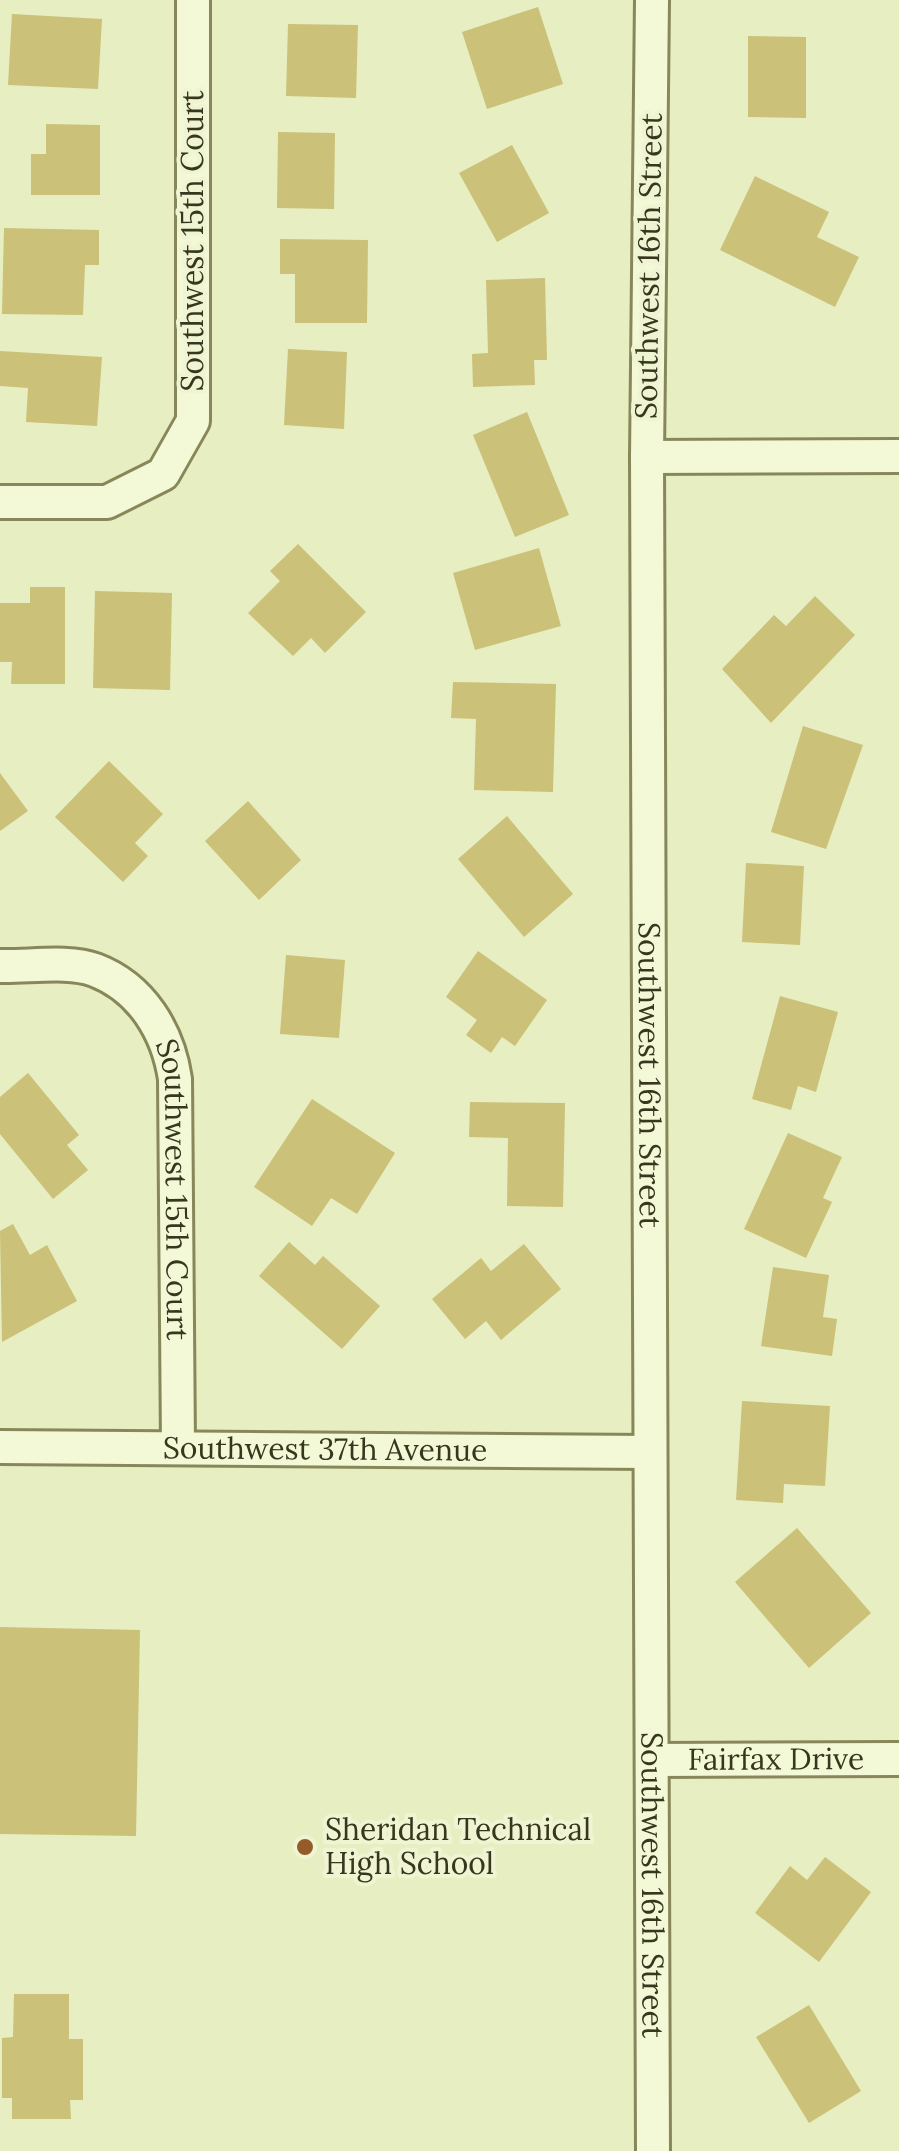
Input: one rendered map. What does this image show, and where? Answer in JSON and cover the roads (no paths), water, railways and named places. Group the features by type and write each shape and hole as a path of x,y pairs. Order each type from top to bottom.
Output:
{"street":[{"name":"Southwest 15th Court","path":"0,502 107,502 163,474 192,421 193,0"},
{"name":"Southwest 16th Street","path":"652,0 647,457 653,2151"},
{"path":"647,457 899,456"},
{"name":"Southwest 15th Court","path":"0,966 92,968 131,990 158,1025 171,1052 176,1079 178,1446"},
{"name":"Southwest 37th Avenue","path":"0,1447 650,1452"},
{"name":"Fairfax Drive","path":"654,1760 899,1760"}],"place":[{"name":"Sheridan Technical High School","path":"305,1847"}]}
